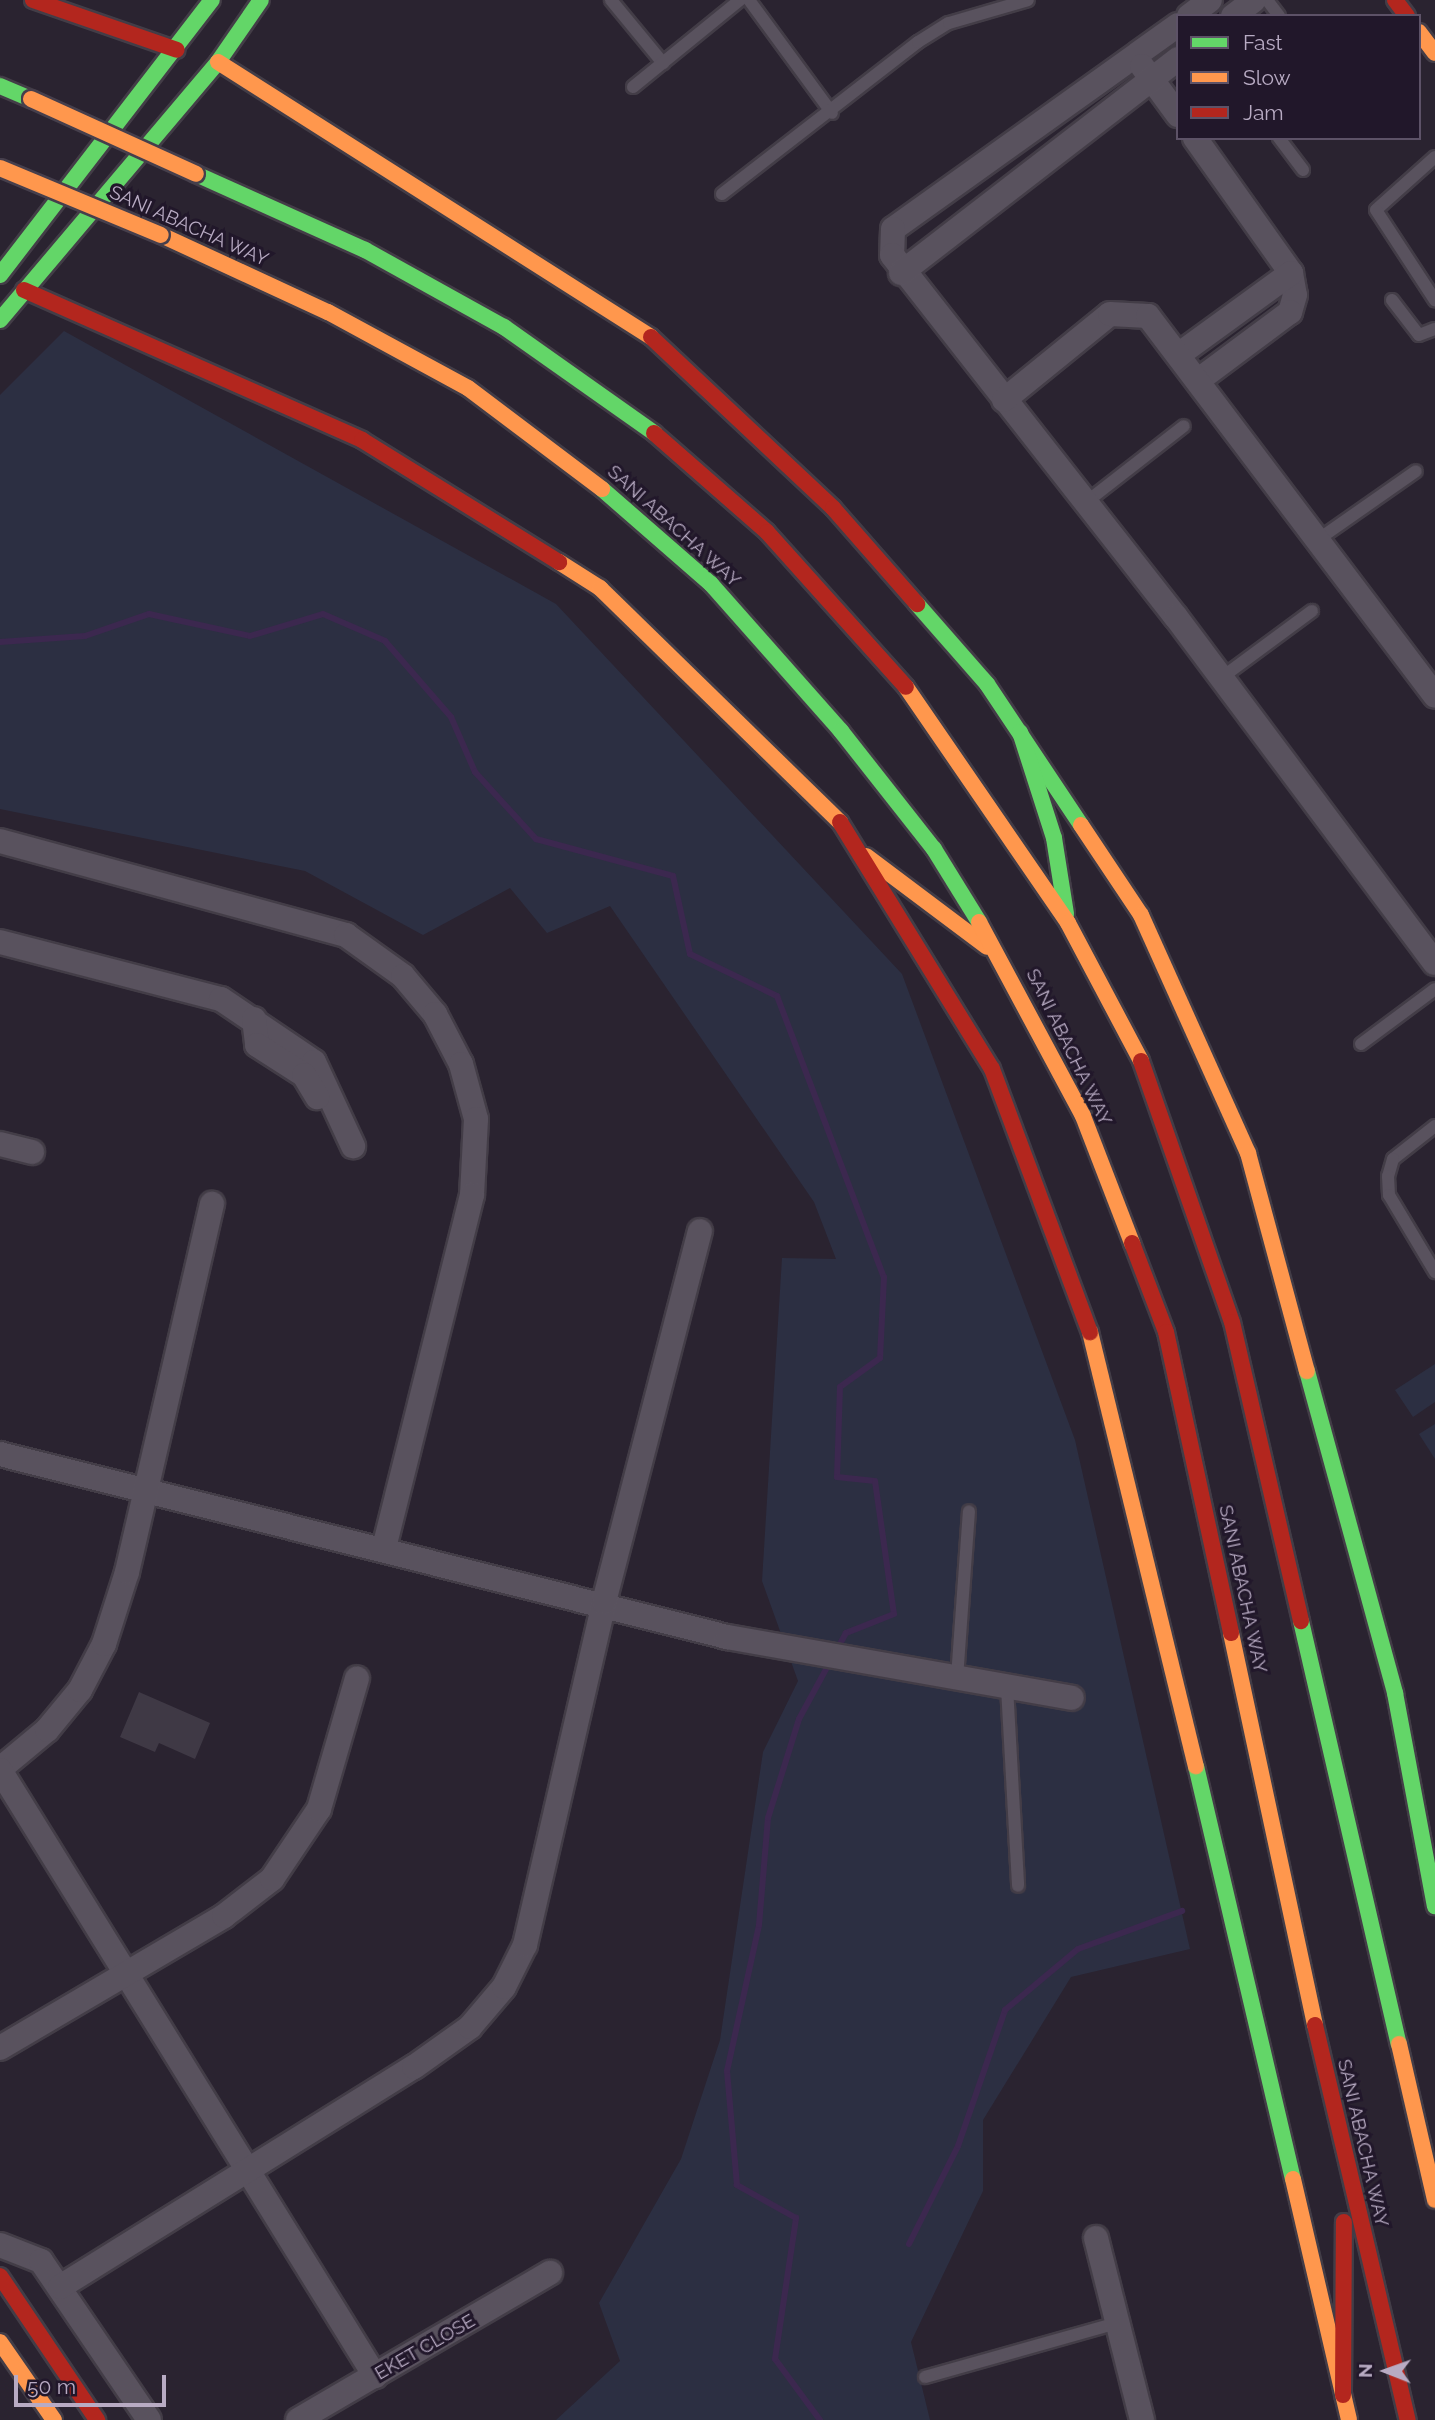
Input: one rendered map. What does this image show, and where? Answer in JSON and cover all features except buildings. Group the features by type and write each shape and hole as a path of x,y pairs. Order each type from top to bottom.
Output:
{"main road":[{"path":"33,0 177,50"},
{"path":"0,275 177,50 212,0"},
{"path":"0,320 218,62 261,0"},
{"path":"1421,35 1435,53"},
{"path":"218,62 658,341 834,508 988,684 1141,915 1248,1153 1395,1693 1435,1906"},
{"path":"0,86 377,256 504,327 632,413 767,532 899,677 1068,923 1152,1083 1231,1322 1435,2200"},
{"name":"SANI ABACHA WAY","path":"0,168 161,235 328,312 467,388 588,477 711,584 841,731 934,849 1001,957 1083,1116 1166,1332 1345,2163 1408,2420"},
{"path":"24,290 362,440 600,588 823,799 866,856 992,1069 1102,1364 1349,2420"},
{"path":"1020,732 1054,838 1068,923"},
{"path":"866,856 1001,957"},
{"path":"1422,2137 1435,2165"},
{"path":"1343,2395 1345,2163"},
{"path":"0,2276 97,2420"},
{"path":"0,2342 54,2420"}],"street":[{"path":"1236,14 1254,0"},
{"path":"1176,26 893,229 890,243 901,273 1221,678 1435,963"},
{"path":"1135,57 1176,112"},
{"path":"901,273 1176,60"},
{"path":"1196,140 1291,273 1290,312 1200,379"},
{"path":"1181,353 1291,273"},
{"path":"1004,400 1110,314 1148,316 1181,353 1435,696"},
{"path":"0,841 260,906 346,935 403,976 435,1014 461,1064 476,1119 472,1195 384,1548"},
{"path":"0,942 220,999 254,1019 314,1062 353,1146"},
{"path":"254,1019 257,1045 304,1075 324,1110"},
{"path":"0,1144 32,1152"},
{"path":"212,1204 112,1620 80,1690 47,1730 0,1770 376,2376"},
{"path":"60,2287 251,2174 470,2027 504,1987 525,1945 604,1602 700,1231"},
{"path":"0,1454 604,1602 727,1637 865,1659 1072,1698"},
{"path":"0,2048 224,1916 272,1879 292,1854 319,1809 357,1678"},
{"path":"1096,2238 1142,2420"},
{"path":"0,2245 41,2261 149,2420"},
{"name":"EKET CLOSE","path":"298,2420 550,2273"}],"lane":[{"path":"611,0 663,63"},
{"path":"633,87 740,0"},
{"path":"749,0 832,113"},
{"path":"722,194 950,23 1028,0"},
{"path":"1280,140 1303,170"},
{"path":"1435,157 1376,206 1435,300"},
{"path":"1392,300 1419,335 1435,329"},
{"path":"1085,503 1184,426"},
{"path":"1319,538 1416,471"},
{"path":"1221,678 1312,611"},
{"path":"1361,1044 1435,989"},
{"path":"1435,1126 1393,1159 1388,1176 1389,1195 1435,1272"},
{"path":"957,1678 969,1511"},
{"path":"1007,1687 1018,1886"},
{"path":"925,2376 1117,2323"}],"shaded area":[{"path":"64,331 556,604 902,974 1075,1440 1190,1949 1071,1977 983,2120 983,2191 911,2342 930,2420 556,2420 620,2361 599,2303 681,2159 720,2040 763,1752 798,1681 762,1581 782,1258 836,1259 814,1202 610,906 547,933 510,888 423,935 305,871 0,809 0,395"},
{"path":"1435,1364 1435,1402 1413,1417 1395,1390"},
{"path":"1435,1424 1435,1459 1419,1434"}],"waterway":[{"path":"0,642 85,636 149,614 250,636 323,614 385,641 451,717 475,772 536,839 673,876 690,954 777,996 884,1277 880,1358 840,1387 837,1477 875,1481 894,1614 846,1633 836,1651"},
{"path":"820,2420 775,2359 796,2218 737,2185 727,2071 759,1925 768,1818 799,1719 831,1660"},
{"path":"909,2244 958,2146 1005,2010 1078,1949 1182,1911"}],"traffic: fast":[{"path":"0,275 212,0"},
{"path":"0,320 218,62 261,0"},
{"path":"0,86 31,99"},
{"path":"196,174 365,250 504,327 654,433"},
{"path":"602,489 711,584 841,731 934,849 979,922"},
{"path":"917,604 987,684 1081,825"},
{"path":"1020,732 1054,838 1066,914"},
{"path":"1307,1371 1395,1693 1435,1906"},
{"path":"1301,1621 1399,2044"},
{"path":"1196,1766 1293,2179"}],"traffic: slow":[{"path":"1421,35 1435,53"},
{"path":"218,62 651,337"},
{"path":"31,99 196,174"},
{"path":"0,168 161,235"},
{"path":"161,235 328,312 468,388 602,489"},
{"path":"559,562 600,588 840,822"},
{"path":"906,687 1068,923 1141,1061"},
{"path":"1081,825 1141,915 1248,1153 1307,1371"},
{"path":"866,856 987,947"},
{"path":"979,922 1083,1116 1132,1243"},
{"path":"1090,1332 1196,1766"},
{"path":"1231,1633 1315,2025"},
{"path":"1399,2044 1435,2200"},
{"path":"1293,2179 1349,2420"},
{"path":"0,2342 54,2420"}],"traffic: jam":[{"path":"33,0 177,50"},
{"path":"1395,0 1406,14"},
{"path":"24,290 362,440 559,562"},
{"path":"651,337 833,508 917,604"},
{"path":"654,433 767,532 906,687"},
{"path":"840,822 992,1069 1090,1332"},
{"path":"1141,1061 1232,1322 1301,1621"},
{"path":"1132,1243 1166,1332 1231,1633"},
{"path":"1315,2025 1408,2420"},
{"path":"1343,2395 1344,2222"},
{"path":"0,2276 97,2420"}]}
